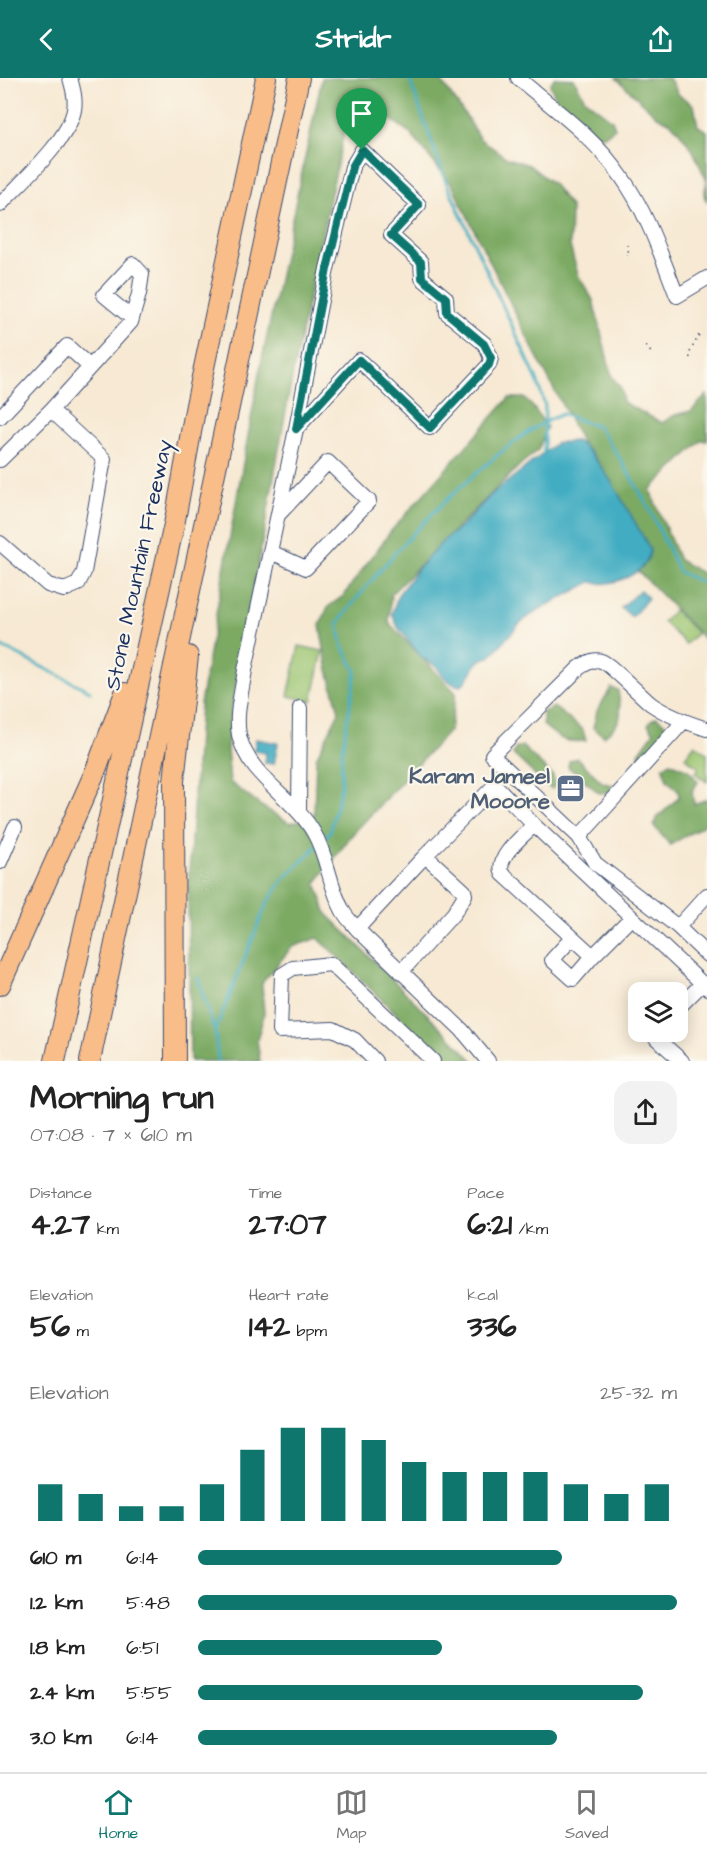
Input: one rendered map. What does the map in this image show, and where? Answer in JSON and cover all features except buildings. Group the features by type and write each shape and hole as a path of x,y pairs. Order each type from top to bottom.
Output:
{"highway":[{"name":"Stone Mountain Freeway","path":"56,1061 175,520 196,405 266,78"},
{"path":"90,1061 299,78"},
{"path":"0,985 121,708 175,520"},
{"path":"175,1061 174,781 204,522"}],"street":[{"path":"0,205 58,143 68,128 74,111 75,94 70,78"},
{"path":"518,78 594,144 621,174 639,203 677,296 707,278"},
{"path":"296,429 359,360 430,428 489,365 491,358 484,344 447,313 446,298 422,278 421,262 391,235 419,205 362,150 352,167 327,269 271,552 245,670 239,711 239,734 247,756 255,768 300,812 315,833 343,912 357,929 462,1030 488,1061"},
{"path":"0,460 51,410 132,318"},
{"path":"0,417 67,346 90,367"},
{"path":"0,543 48,585 64,590 78,584 84,572 104,459 51,410"},
{"path":"271,552 306,568 369,501 328,462 278,515"},
{"path":"707,729 684,721 652,705 604,661 594,660 579,668 492,755 579,837 595,863 678,927 707,955"},
{"path":"300,708 300,812"},
{"path":"579,837 684,721"},
{"path":"357,929 495,785 631,918 705,985 688,999"},
{"path":"534,825 503,858 501,870 593,956"},
{"path":"0,862 15,827"},
{"path":"401,972 454,913 465,895 464,891 428,858 423,858"},
{"path":"678,927 707,895"},
{"path":"572,938 552,960 573,979 631,918"},
{"path":"375,1061 355,1041 333,1029 280,1031 282,975 293,968 331,964 434,1061"},
{"path":"661,1042 682,1061"}],"path":[{"path":"626,256 629,254 627,245"},
{"path":"690,358 689,354 700,333"},
{"path":"646,346 653,355"}],"green space":[{"path":"322,78 439,78 479,138 507,158 529,165 553,184 571,208 570,246 578,275 593,300 612,377 621,388 623,402 662,423 675,415 691,411 707,395 707,441 702,440 650,490 679,560 707,576 707,642 637,570 648,556 648,546 596,459 583,445 452,185 410,133 379,111 346,123 293,372 232,708 227,749 230,782 261,806 290,823 314,816 316,758 339,712 327,666 320,625 328,607 343,596 391,531 509,398 524,398 547,427 538,450 521,464 391,594 389,623 456,693 450,730 351,836 316,883 327,914 474,1061 445,1061 318,938 292,947 262,983 264,1015 257,1040 260,1061 190,1061 188,888 200,704 259,374"},
{"path":"554,78 574,79 585,99 612,120 615,128 603,137 594,133 573,111 557,100 550,85"},
{"path":"616,78 669,78 679,95 694,105 698,126 707,131 707,181 692,149 677,129 657,116"},
{"path":"707,181 707,201 704,196"},
{"path":"674,610 697,633 686,644 663,622"},
{"path":"299,646 323,651 312,701 288,696"},
{"path":"611,688 618,690 620,716 604,736 593,728 597,711"},
{"path":"554,707 583,730 586,741 562,739 543,725 543,712"},
{"path":"657,717 672,730 645,760 639,759 639,753 654,732 648,725"},
{"path":"695,744 707,753 707,782 695,773 699,768 685,757"},
{"path":"522,746 553,776 555,786 552,789 513,754 516,748"},
{"path":"577,758 603,783 614,785 612,792 599,793 568,767 569,761"},
{"path":"670,762 689,770 698,782 692,791 694,804 707,799 707,821 670,845 653,825 679,797 678,791 667,780 663,767"}],"water":[{"path":"576,441 595,458 614,486 650,550 648,559 636,572 627,577 608,583 591,582 540,609 520,623 490,657 480,661 460,686 453,684 436,666 422,658 398,627 392,614 398,595 444,540 461,527 491,495 556,443"},
{"path":"640,590 648,598 632,617 621,608"},
{"path":"256,739 278,743 274,764 265,763 266,753 254,751"}],"waterway":[{"path":"409,78 446,182 537,380 545,406 544,453"},
{"path":"323,839 330,832 341,787 342,751 356,671 342,645 338,623 373,579 430,516 472,477 526,434 562,414 598,427 649,508 679,572 707,585"},
{"path":"0,646 90,691"},
{"path":"218,1061 215,1031 267,903 283,880 317,846"},
{"path":"198,978 214,1029"}],"place":[{"name":"Karam Jameel Mooore","path":"571,789"}],"route":[{"path":"362,150 419,205 391,235 421,262 422,278 446,298 447,313 484,344 491,358 489,365 430,428 359,360 296,429 327,269 352,167 362,150"}]}
